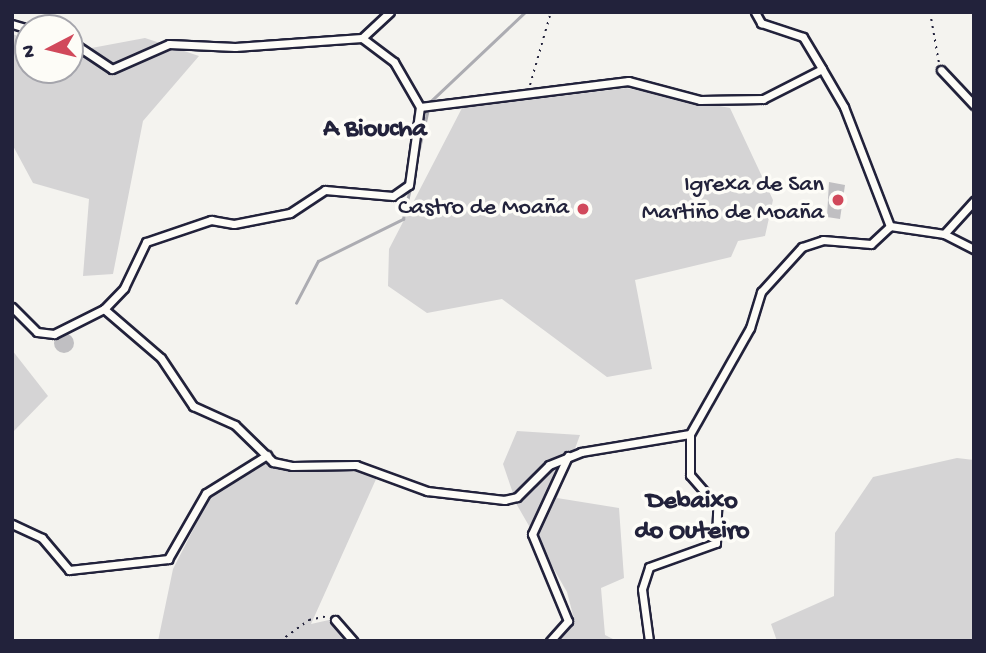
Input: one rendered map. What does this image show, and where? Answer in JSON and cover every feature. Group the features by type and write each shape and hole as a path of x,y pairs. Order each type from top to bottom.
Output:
{"street":[{"path":"84,50 112,69 169,44 235,47 362,38 390,12"},
{"path":"755,12 761,23 803,37 844,107 890,226"},
{"path":"12,307 37,332 54,334 104,309 124,288 146,242 211,220 234,224 290,212 325,190 393,196 409,185 420,107 394,62 362,38"},
{"path":"420,107 628,81 700,100 763,99 822,69"},
{"path":"942,70 974,105"},
{"path":"944,234 974,201"},
{"path":"890,226 944,234 974,249"},
{"path":"649,641 642,589 649,567 716,543 717,506 690,475 690,434 750,328 761,292 801,244 823,240 871,244 890,226"},
{"path":"104,309 161,358 192,406 235,425 267,455 292,466 356,465 427,491 504,500 517,497 549,465 568,456 690,434"},
{"path":"12,524 42,538 69,570 168,559 212,487 267,455"},
{"path":"550,641 568,621 532,534 568,456"},
{"path":"335,620 353,641"}],"path":[{"path":"527,92 551,12"},
{"path":"930,12 942,70"},
{"path":"281,641 309,620 335,620"}],"shaded area":[{"path":"12,34 14,84 84,84 84,49 145,38 199,56 143,121 113,274 83,276 89,199 33,183 12,144"},
{"path":"626,88 730,108 773,200 765,236 738,241 731,257 635,280 652,369 607,377 502,299 427,313 388,286 389,249 462,108"},
{"path":"12,350 48,396 12,433"},
{"path":"517,431 580,435 557,498 619,508 624,578 601,588 605,635 617,641 541,641 574,619 567,592 517,505 503,464"},
{"path":"957,458 974,460 974,641 777,641 771,624 834,596 835,533 873,477"},
{"path":"266,462 294,471 347,467 377,477 311,624 329,620 349,641 158,641 173,569 212,493"}],"building":[{"name":"Igrexa de San Martiño de Moaña","path":"829,182 845,185 840,219 827,217"},
{"path":"64,333 71,336 74,343 71,350 64,353 57,350 54,343 57,336"}],"waterway":[{"path":"431,101 525,12"},
{"path":"296,303 318,261 403,219 427,113"}],"place":[{"name":"Igrexa de San Martiño de Moaña","path":"838,200"},
{"name":"Castro de Moaña","path":"583,209"}],"district":[{"name":"A Bioucha","path":"375,131"},
{"name":"Debaixo do Outeiro","path":"692,518"}]}
